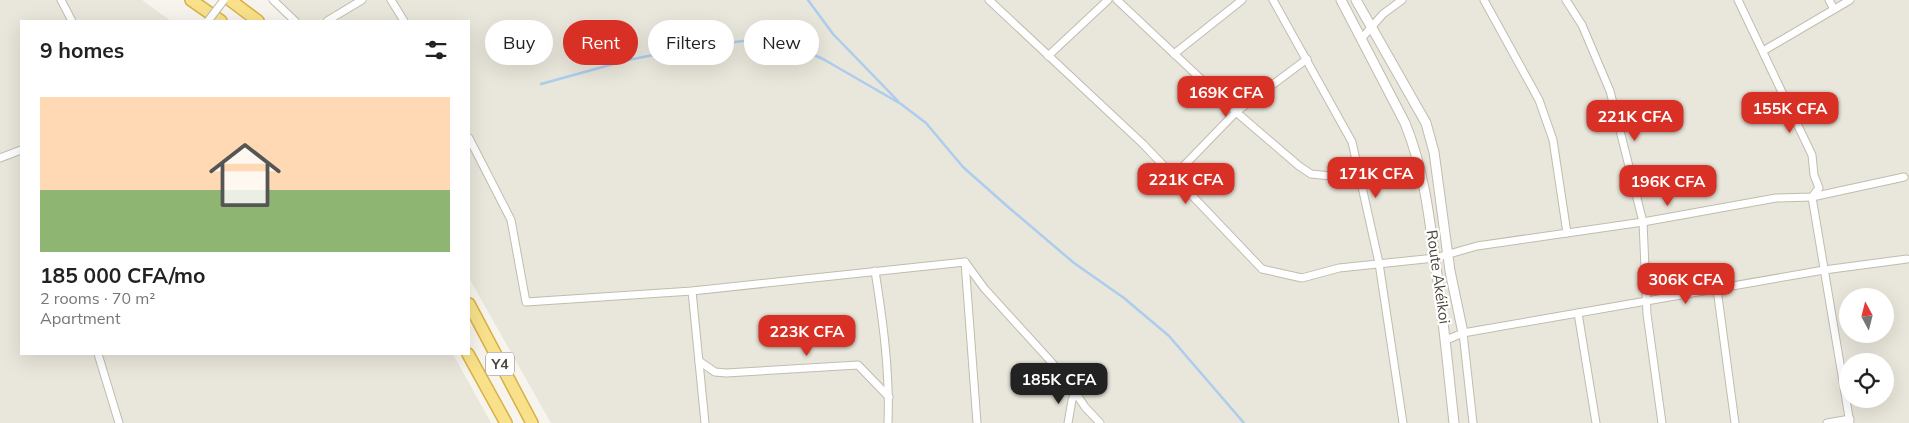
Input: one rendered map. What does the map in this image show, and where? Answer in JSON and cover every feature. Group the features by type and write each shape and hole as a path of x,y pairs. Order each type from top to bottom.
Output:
{"highway":[{"path":"191,0 220,20"},
{"path":"230,0 257,20"},
{"name":"Y4","path":"470,306 532,423"},
{"name":"Y4","path":"469,355 506,423"}],"street":[{"path":"61,0 71,20"},
{"path":"209,20 224,0"},
{"path":"273,0 294,20"},
{"path":"330,20 362,0"},
{"path":"391,0 403,20"},
{"path":"989,0 1144,144 1264,270 1302,278 1340,268 1435,258 1477,246 1643,222 1776,198 1812,198 1904,177"},
{"path":"1048,56 1108,0"},
{"path":"1117,0 1236,112 1311,174 1341,177 1360,175"},
{"path":"1174,54 1242,0"},
{"path":"1273,0 1352,142 1379,263 1403,423"},
{"name":"Route Akéikoi","path":"1341,0 1414,143 1425,190 1435,258 1446,340 1454,423"},
{"name":"Route Akéikoi","path":"1356,0 1426,123 1434,152 1463,333"},
{"path":"1361,39 1383,14 1402,0"},
{"path":"1484,0 1539,100 1553,140 1567,233"},
{"path":"1566,0 1582,25 1610,91 1643,222 1646,300 1662,423"},
{"path":"1738,0 1812,155 1814,175 1819,188 1812,198 1850,421 1827,423"},
{"path":"1829,0 1834,9"},
{"path":"1763,51 1850,0"},
{"path":"1174,176 1236,112 1307,59"},
{"path":"470,140 511,220 526,302 692,291 965,262"},
{"path":"0,158 20,150"},
{"path":"1446,340 1463,333 1646,300 1824,270 1907,259"},
{"path":"965,262 984,288 1065,376 1085,407 1100,423"},
{"path":"965,262 977,423"},
{"path":"875,271 882,315 889,397 888,423"},
{"path":"1717,289 1735,423"},
{"path":"692,291 705,423"},
{"path":"1578,313 1596,423"},
{"path":"1463,333 1473,423"},
{"path":"98,355 119,423"},
{"path":"699,361 715,372 726,374 858,365 889,397"},
{"path":"1068,423 1075,393"}],"shaded area":[{"path":"0,0 142,0 170,20 20,20 20,355 454,355 491,423 0,423"},
{"path":"273,0 1909,0 1909,423 551,423 470,280 470,20 290,20"}],"waterway":[{"path":"808,0 833,34 898,101"},
{"path":"541,84 628,60 684,49 743,41 770,41 796,47 823,59 901,104 926,123 963,167 1007,206 1074,263 1124,298 1169,336 1244,423"}]}
